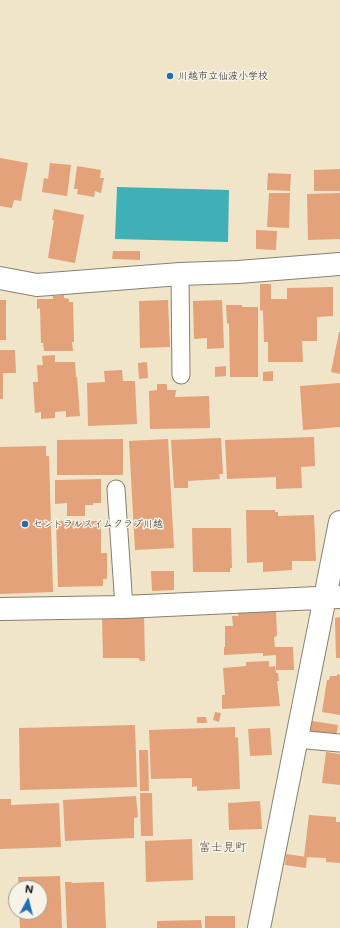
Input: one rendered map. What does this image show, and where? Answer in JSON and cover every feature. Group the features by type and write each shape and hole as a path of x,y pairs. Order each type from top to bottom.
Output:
{"street":[{"path":"0,278 37,285 340,264"},
{"path":"259,928 296,739 332,597 340,522"},
{"path":"0,610 124,607 332,597"}],"lane":[{"path":"180,274 181,376"},
{"path":"116,489 124,607"},
{"path":"296,739 340,743"}],"water":[{"path":"117,187 229,190 228,242 115,239"}],"building":[{"path":"0,158 28,163 21,201 14,200 12,208 0,206"},
{"path":"50,163 71,165 67,196 42,192 44,178 48,179"},
{"path":"77,166 101,170 100,178 104,178 101,193 95,191 94,197 77,194 78,189 74,189"},
{"path":"340,169 340,191 314,191 314,170"},
{"path":"268,173 291,174 290,191 267,190"},
{"path":"269,193 290,193 289,228 267,227"},
{"path":"340,193 340,239 308,240 307,194"},
{"path":"54,209 84,215 75,263 48,258 54,220 52,220"},
{"path":"256,230 277,231 276,250 256,249"},
{"path":"113,251 140,251 140,260 112,259"},
{"path":"260,284 271,284 271,299 287,299 287,288 333,287 333,316 317,317 317,341 302,341 303,362 268,362 268,342 264,342 263,311 260,310"},
{"path":"64,295 64,298 69,299 69,302 73,302 73,351 44,351 43,343 41,343 40,308 37,309 37,299 53,299 53,296"},
{"path":"0,300 6,300 6,340 0,340"},
{"path":"168,300 170,347 140,348 139,301"},
{"path":"222,300 224,348 207,349 207,338 194,339 193,301"},
{"path":"226,305 258,307 258,377 230,377 229,324 227,323"},
{"path":"340,332 340,374 331,372"},
{"path":"0,350 15,350 16,373 3,373 3,399 0,399"},
{"path":"55,355 55,362 75,362 80,416 66,417 66,411 55,412 55,418 41,419 41,412 35,413 33,382 38,382 37,365 43,365 42,356"},
{"path":"147,362 148,378 139,379 138,363"},
{"path":"226,366 226,376 215,377 215,367"},
{"path":"122,370 123,381 135,381 137,424 88,426 87,383 105,382 104,371"},
{"path":"273,371 273,381 263,381 263,372"},
{"path":"340,383 340,427 303,430 300,386"},
{"path":"157,384 167,384 167,390 176,390 175,397 209,396 210,428 150,429 149,391 157,390"},
{"path":"314,437 315,466 301,467 302,488 276,489 276,477 227,479 225,440"},
{"path":"221,438 223,474 219,474 220,479 188,481 188,488 174,488 171,440"},
{"path":"123,439 123,475 57,475 57,440"},
{"path":"168,439 174,548 135,550 129,441"},
{"name":"セントラルスイムクラブ川越","path":"46,446 46,456 49,456 53,592 0,594 0,447"},
{"path":"101,479 101,503 85,505 85,516 67,516 67,503 55,504 55,480"},
{"path":"246,510 275,510 275,512 278,512 278,516 314,515 316,561 292,561 292,570 263,572 263,562 247,563"},
{"path":"56,521 101,521 101,553 107,553 107,579 103,579 103,586 58,587"},
{"path":"192,528 231,528 232,568 230,568 230,572 193,572"},
{"path":"151,571 174,571 174,590 152,591"},
{"path":"276,610 277,636 274,637 275,647 293,647 294,670 276,670 276,655 263,656 263,653 224,655 225,626 233,626 232,616 238,616 238,611"},
{"path":"144,615 145,661 140,661 139,658 103,658 102,616"},
{"path":"340,617 340,658 336,658 335,618"},
{"path":"269,661 269,667 275,666 276,673 278,673 279,681 277,681 280,706 222,709 222,695 225,695 223,668 246,666 246,662"},
{"path":"337,674 340,675 340,715 322,712 327,680 329,680 330,676 337,676"},
{"path":"215,712 221,713 219,722 213,720"},
{"path":"197,717 206,717 207,723 197,723"},
{"path":"312,721 338,725 336,738 310,734"},
{"path":"135,725 137,787 20,790 19,728"},
{"path":"235,727 235,737 238,738 240,789 197,791 197,786 192,787 192,778 151,779 149,730"},
{"path":"270,728 272,755 250,756 248,729"},
{"path":"139,750 148,750 149,791 140,791"},
{"path":"326,752 340,754 340,785 322,783"},
{"path":"140,793 152,793 153,836 141,836"},
{"path":"136,796 138,817 134,818 134,838 65,841 63,800"},
{"path":"0,799 11,799 11,805 59,803 61,847 0,849"},
{"path":"260,801 262,829 229,830 228,803"},
{"path":"309,815 336,817 336,822 340,822 340,863 326,862 326,858 304,857"},
{"path":"192,839 193,880 146,882 145,841"},
{"path":"286,854 307,857 306,868 285,865"},
{"path":"60,876 62,928 20,928 20,920 48,920 48,880 18,880 18,877"},
{"path":"65,882 104,882 106,928 67,928"},
{"path":"205,916 235,916 235,928 205,928"},
{"path":"201,920 202,928 157,928 157,921"}],"place":[{"name":"川越市立仙波小学校","path":"170,76"},
{"name":"セントラルスイムクラブ川越","path":"25,524"}],"district":[{"name":"富士見町","path":"223,847"}]}
